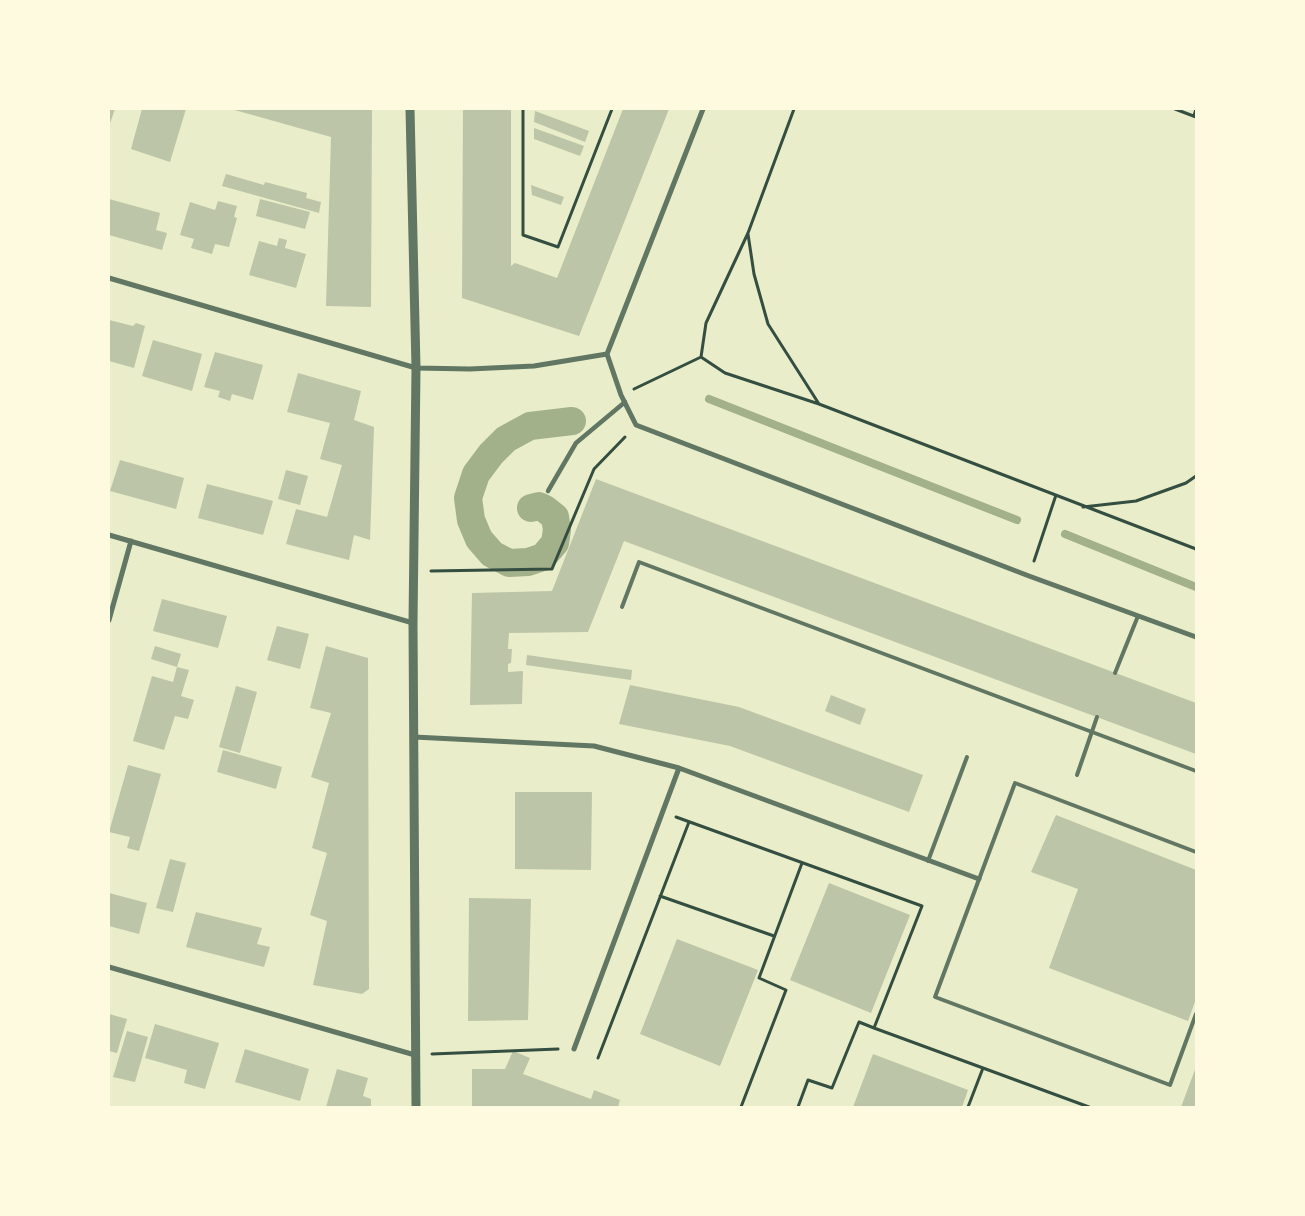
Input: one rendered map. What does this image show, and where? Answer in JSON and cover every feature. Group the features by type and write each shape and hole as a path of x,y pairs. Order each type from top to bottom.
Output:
{"street":[{"path":"410,109 416,368 413,623 416,1107"},
{"path":"703,109 607,354 621,395 636,426 1029,576 1196,637"},
{"path":"109,278 416,368 470,370 534,366 607,354"},
{"path":"548,491 576,443 625,402"},
{"path":"109,535 413,623"},
{"path":"109,620 131,541"},
{"path":"414,737 594,746 679,768 979,879"},
{"path":"574,1049 679,768"},
{"path":"109,967 416,1055"}],"lane":[{"path":"622,607 639,562 1196,771"},
{"path":"1115,673 1138,616"},
{"path":"1077,775 1097,717"},
{"path":"928,860 967,757"},
{"path":"1196,852 1015,784 935,997 1170,1085 1196,1014"}],"path":[{"path":"523,109 523,236 558,247 612,109"},
{"path":"701,357 706,323 748,233 794,109"},
{"path":"1175,109 1195,117 1196,109"},
{"path":"748,233 754,274 768,324 820,404"},
{"path":"621,395 701,357"},
{"path":"701,357 725,373 820,404 1196,549"},
{"path":"414,572 552,569 594,469 636,426"},
{"path":"1083,507 1136,501 1186,483 1196,476"},
{"path":"1029,576 1056,495"},
{"path":"662,812 922,906 874,1028"},
{"path":"598,1058 688,822"},
{"path":"741,1107 786,990 759,978 802,863"},
{"path":"660,896 774,936"},
{"path":"798,1107 808,1080 832,1088 859,1022 1089,1107"},
{"path":"416,1055 574,1049"},
{"path":"968,1107 983,1068"}],"building":[{"path":"109,109 115,109 109,126"},
{"path":"142,109 186,109 170,162 131,149"},
{"path":"231,109 372,109 371,307 326,306 331,137"},
{"path":"463,109 511,109 511,266 515,263 557,278 623,109 669,109 579,336 462,298"},
{"path":"535,111 589,131 585,142 534,122"},
{"path":"534,128 584,146 580,156 534,139"},
{"path":"226,174 264,185 265,182 307,193 306,198 321,202 319,213 222,186"},
{"path":"531,185 564,197 561,205 532,195"},
{"path":"109,199 160,213 156,230 167,233 162,250 109,235"},
{"path":"260,199 310,212 305,229 256,216"},
{"path":"218,201 237,206 234,217 237,218 229,247 215,244 212,254 191,248 194,239 180,235 190,202 215,210"},
{"path":"279,238 287,240 285,248 306,254 296,288 249,275 259,241 277,246"},
{"path":"109,320 133,326 136,323 145,326 134,368 109,361"},
{"path":"153,340 202,354 192,391 142,376"},
{"path":"215,352 263,365 253,400 232,394 230,401 218,397 220,391 204,387"},
{"path":"298,373 361,391 354,420 374,427 370,540 354,535 349,560 286,544 296,509 327,517 342,465 320,459 330,423 287,412"},
{"path":"120,460 184,478 176,509 110,491"},
{"path":"286,470 308,476 300,505 278,499"},
{"path":"596,479 1196,703 1196,754 624,541 588,632 509,633 508,649 512,649 508,672 523,671 522,704 470,705 472,593 552,591"},
{"path":"207,484 273,501 263,535 198,518"},
{"path":"162,599 227,616 218,648 153,631"},
{"path":"277,626 309,634 300,669 267,660"},
{"path":"155,646 181,654 177,667 151,659"},
{"path":"326,646 368,658 369,989 362,994 313,985 327,921 310,915 327,853 312,848 329,783 311,777 331,713 310,708"},
{"path":"527,655 632,670 631,680 526,665"},
{"path":"177,667 189,670 181,696 194,700 188,719 175,716 164,750 133,741 152,676 173,682"},
{"path":"630,685 739,707 923,775 909,812 730,746 619,724"},
{"path":"236,686 257,692 240,753 219,747"},
{"path":"831,695 866,709 860,725 825,711"},
{"path":"223,750 282,767 276,789 217,772"},
{"path":"128,765 161,774 139,851 127,848 130,837 109,832"},
{"path":"515,792 592,792 591,870 515,869"},
{"path":"1056,815 1196,870 1196,999 1188,1021 1049,968 1078,889 1031,872"},
{"path":"170,859 186,863 173,912 156,908"},
{"path":"829,883 910,915 871,1013 790,980"},
{"path":"109,893 147,903 139,934 109,926"},
{"path":"469,898 531,899 528,1020 468,1021"},
{"path":"196,912 262,928 257,944 270,947 264,967 186,947"},
{"path":"677,939 758,970 720,1066 640,1034"},
{"path":"109,1014 127,1019 117,1053 109,1051"},
{"path":"155,1024 219,1043 205,1089 184,1083 187,1070 145,1058"},
{"path":"127,1031 148,1037 135,1082 113,1077"},
{"path":"245,1049 309,1069 300,1101 235,1082"},
{"path":"513,1051 530,1058 523,1074 591,1099 594,1090 620,1100 618,1107 472,1107 472,1069 505,1069"},
{"path":"873,1054 968,1090 962,1107 853,1107"},
{"path":"1196,1067 1196,1107 1181,1107"},
{"path":"337,1069 368,1078 363,1096 371,1099 371,1107 326,1107"}],"waterway":[{"path":"709,399 1017,520"},
{"path":"531,508 539,506 555,517 557,530 555,543 543,557 528,562 509,563 492,554 479,539 471,520 468,498 476,474 491,454 506,439 530,426 572,421"},
{"path":"1065,534 1196,587"}]}
